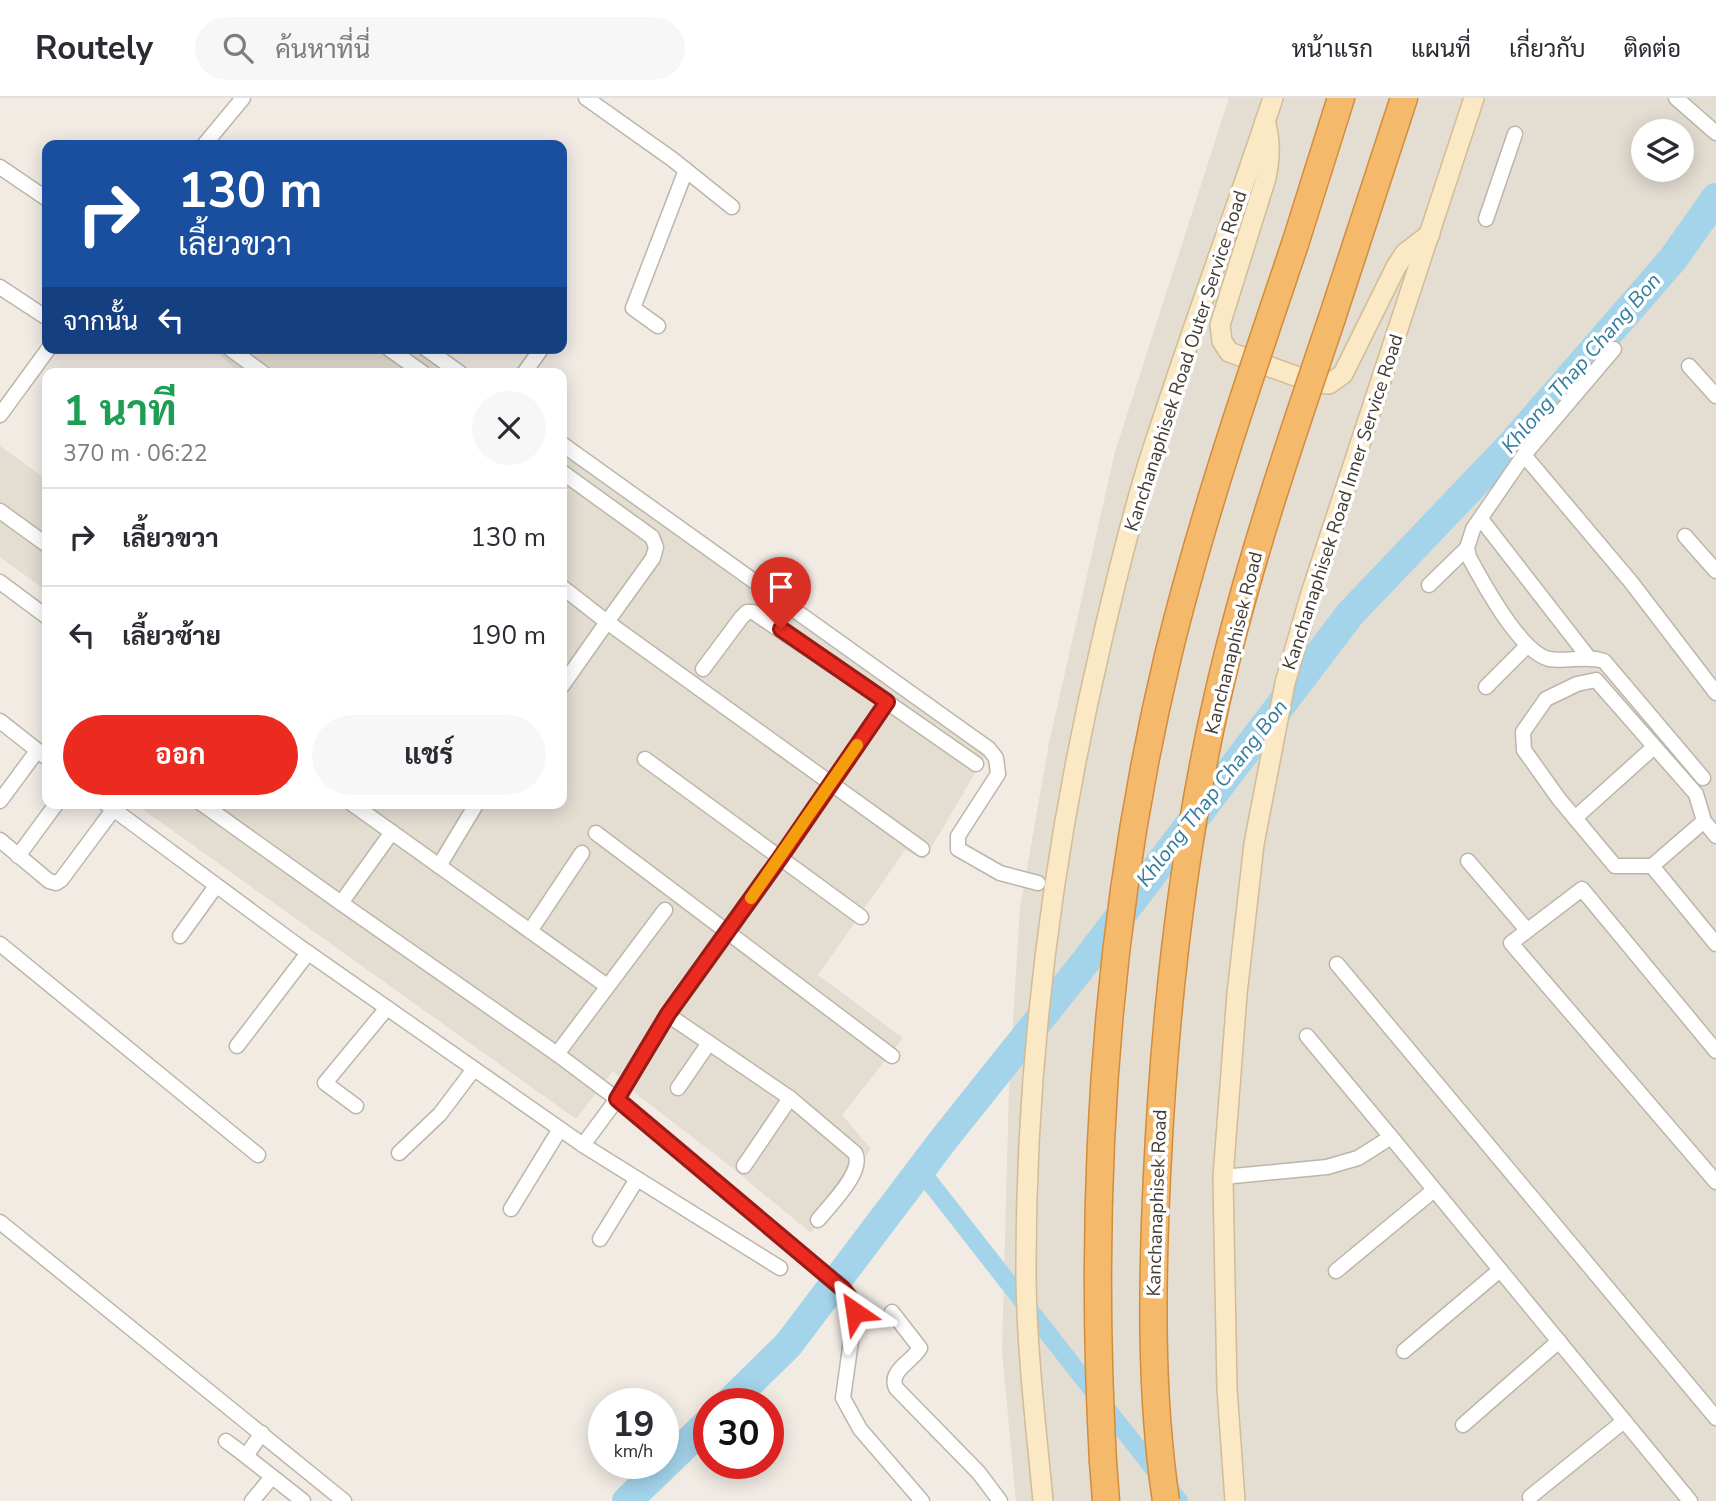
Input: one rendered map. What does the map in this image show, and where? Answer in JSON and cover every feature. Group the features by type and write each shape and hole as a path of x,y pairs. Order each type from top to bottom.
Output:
{"highway":[{"path":"1106,1501 1099,1390 1098,1210 1105,1056 1123,896 1135,818 1168,656 1221,465 1341,98"},
{"name":"Kanchanaphisek Road","path":"1166,1501 1156,1388 1155,1212 1162,1060 1180,903 1192,827 1224,668 1277,480 1404,98"}],"main road":[{"name":"Kanchanaphisek Road Outer Service Road","path":"1043,1501 1031,1373 1026,1280 1027,1206 1037,1035 1049,925 1078,744 1114,590 1147,468 1273,98"},
{"name":"Kanchanaphisek Road Inner Service Road","path":"1235,1499 1227,1389 1223,1177 1237,994 1254,844 1285,683 1339,505 1475,98"},
{"path":"1265,121 1270,147 1266,178 1220,325 1222,341 1229,352 1312,382 1329,384 1343,374 1405,253 1430,234"}],"street":[{"path":"211,140 243,98"},
{"path":"586,98 686,170 732,207"},
{"path":"1676,98 1716,133"},
{"path":"1486,219 1515,134"},
{"path":"0,187 5,170 42,196"},
{"path":"658,326 633,308 686,170"},
{"path":"0,287 42,315"},
{"path":"1429,585 1467,548 1473,529 1524,455 1614,349"},
{"path":"0,415 45,354"},
{"path":"237,354 256,368"},
{"path":"396,354 416,368"},
{"path":"433,354 453,368"},
{"path":"1689,366 1716,396"},
{"path":"567,448 989,749 996,758 998,774 958,836 958,849 1000,873 1038,883"},
{"path":"1524,455 1714,683"},
{"path":"567,476 652,537 656,547 653,558 567,678"},
{"path":"0,511 42,541"},
{"path":"1480,519 1589,658"},
{"path":"1685,536 1716,571"},
{"path":"1467,548 1476,571 1516,634 1527,646 1543,657 1554,660 1589,658 1604,661 1703,778"},
{"path":"0,582 42,613"},
{"path":"567,591 922,849"},
{"path":"703,669 741,618 747,612 753,612 976,764"},
{"path":"1486,687 1527,646"},
{"path":"1704,821 1652,866 1615,866 1524,750 1523,732 1546,699 1577,684 1596,680 1696,794 1704,821 1716,836"},
{"path":"583,1145 617,1099 668,1014 887,702"},
{"path":"0,721 42,755 0,801"},
{"path":"1575,818 1654,747"},
{"path":"645,759 861,916"},
{"path":"18,856 53,809"},
{"path":"0,840 56,883 61,880 107,809"},
{"path":"113,809 308,953 583,1145 780,1268"},
{"path":"209,809 617,1099 843,1289 854,1303 855,1312 843,1398 860,1429 922,1501"},
{"path":"359,809 607,986"},
{"path":"439,866 473,809"},
{"path":"341,904 392,832"},
{"path":"596,834 892,1056"},
{"path":"530,931 582,853"},
{"path":"1468,861 1527,930"},
{"path":"1652,866 1715,942"},
{"path":"180,936 216,886"},
{"path":"1716,1051 1582,889 1511,943 1716,1182"},
{"path":"557,1054 664,911"},
{"path":"0,944 258,1155"},
{"path":"237,1046 308,953"},
{"path":"1337,964 1716,1418"},
{"path":"356,1106 325,1083 387,1008"},
{"path":"668,1014 790,1098 855,1153 858,1158 855,1173 818,1220"},
{"path":"1307,1037 1690,1501"},
{"path":"678,1088 709,1043"},
{"path":"399,1153 440,1114 474,1069"},
{"path":"744,1166 790,1098"},
{"path":"510,1209 560,1129"},
{"path":"1223,1177 1326,1167 1358,1158 1391,1137"},
{"path":"600,1239 637,1179"},
{"path":"1336,1271 1434,1190"},
{"path":"0,1222 344,1501"},
{"path":"1404,1351 1500,1270"},
{"path":"892,1312 920,1348 895,1376 893,1383 971,1465 1000,1501"},
{"path":"1463,1425 1559,1341"},
{"path":"1530,1496 1624,1420"},
{"path":"246,1456 262,1433"},
{"path":"226,1441 303,1501"},
{"path":"252,1501 272,1477"}],"shaded area":[{"path":"1229,98 1716,98 1716,1501 1016,1501 1002,1352 1009,1087 1020,908 1049,743 1115,452"},
{"path":"219,354 431,354 451,368 234,368"},
{"path":"0,446 42,476 42,587 0,557"},
{"path":"567,450 989,749 924,860 905,850 818,975 903,1038 842,1115 871,1149 811,1233 640,1097 613,1071 576,1119 142,809 567,809"}],"waterway":[{"name":"Khlong Thap Chang Bon","path":"744,1388 788,1345 944,1139 1086,961 1350,614 1513,443 1673,259 1716,198"},
{"path":"921,1171 1179,1501"},
{"name":"Khlong Thap Chang Bon","path":"627,1501 693,1437"}],"slow traffic":[{"path":"751,898 857,745"}],"route":[{"path":"781,629 887,702 668,1014 617,1099 843,1289 854,1303 855,1312"}]}
